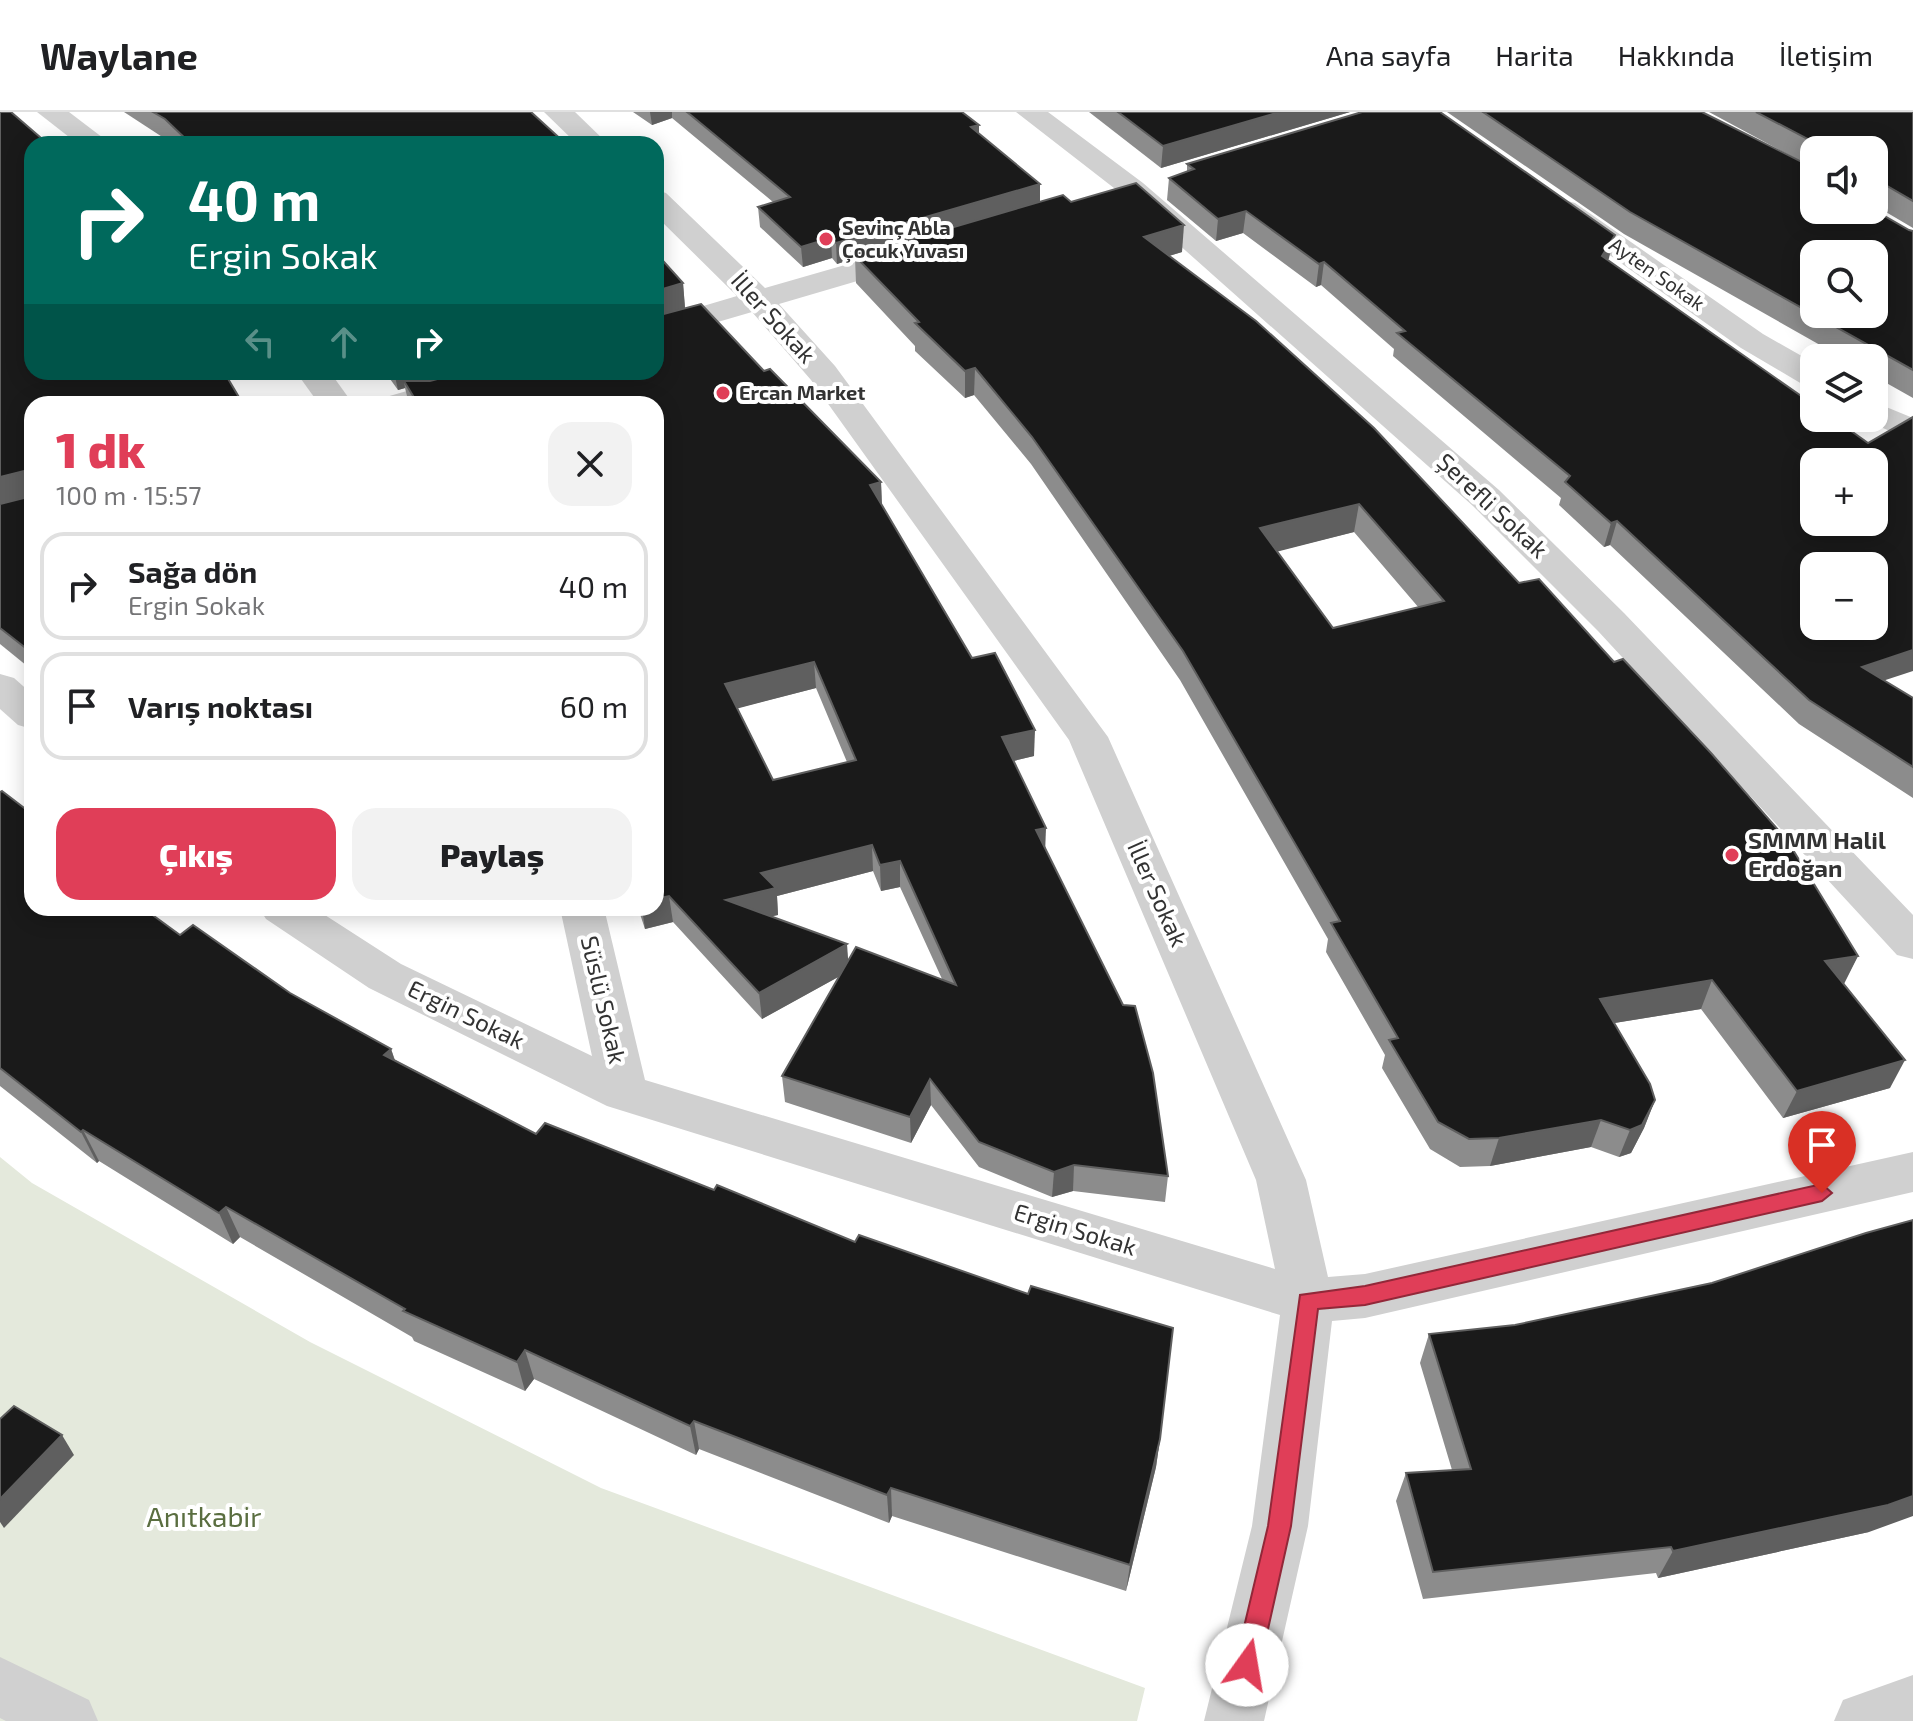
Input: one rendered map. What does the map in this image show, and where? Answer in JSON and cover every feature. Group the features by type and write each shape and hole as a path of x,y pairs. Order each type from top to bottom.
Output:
{"street":[{"path":"51,112 86,136"},
{"path":"558,112 585,136"},
{"name":"Şerefli Sokak","path":"1030,112 1133,189 1486,498 1611,622 1913,943"},
{"name":"Ayten Sokak","path":"1542,194 1752,341 1800,369"},
{"name":"İller Sokak","path":"664,207 759,300 823,373 1088,737 1281,1180 1308,1301 1280,1526 1234,1721"},
{"path":"664,328 938,247"},
{"path":"426,396 481,380"},
{"path":"1888,419 1913,431"},
{"path":"0,687 24,709"},
{"name":"Ergin Sokak","path":"303,916 385,976 624,1093 1308,1301 1365,1296 1913,1172"},
{"name":"Süslü Sokak","path":"584,916 624,1093"},
{"path":"0,1686 68,1721"},
{"path":"1864,1721 1913,1705"}],"green space":[{"name":"Anıtkabir","path":"0,1157 32,1183 310,1342 601,1488 1145,1688 1137,1721 0,1721"}],"building":[{"path":"0,112 11,112 39,136 24,136 24,380 229,380 238,396 24,396 24,471 0,477"},
{"path":"153,112 531,112 557,136 183,136"},
{"path":"687,112 962,112 979,125 971,127 1040,184 836,243 831,238 801,247 758,207 790,197"},
{"path":"1118,112 1280,112 1163,146"},
{"path":"1362,112 1440,112 1615,235 1602,256 1800,395 1800,432 1853,432 1868,443 1913,417 1913,650 1862,667 1913,698 1913,767 1809,700 1617,521 1611,523 1565,482 1570,476 1397,333 1405,331 1324,262 1319,264 1246,211 1218,219 1169,178 1194,169 1187,164"},
{"path":"1483,112 1702,112 1800,161 1800,224 1888,224 1888,218 1913,231 1913,370 1888,356 1888,344 1866,344 1838,328 1888,328 1888,240 1800,240 1800,307 1630,212"},
{"path":"1756,112 1913,112 1913,201 1888,186 1888,136 1802,136"},
{"path":"1136,183 1184,225 1144,237 1256,321 1374,428 1519,583 1539,579 1614,662 1623,659 1787,840 1858,956 1825,961 1905,1060 1797,1091 1712,980 1600,999 1650,1084 1655,1100 1642,1125 1630,1130 1601,1120 1499,1138 1469,1139 1438,1122 1389,1040 1398,1038 1331,923 1340,921 1183,651 1032,437 975,368 965,371 915,323 919,322 855,256 1063,195 1071,202","holes":["1359,504 1444,601 1333,628 1260,528"]},
{"path":"664,262 683,283 664,289"},
{"path":"701,304 764,371 770,369 881,482 870,485 972,658 995,653 1035,730 1002,737 1046,828 1036,830 1123,1005 1135,1006 1153,1073 1168,1176 1074,1165 1054,1172 979,1142 930,1079 910,1117 782,1076 856,947 956,985 900,861 880,865 872,845 761,873 776,888 726,900 847,944 759,993 669,896 664,897 664,396 413,396 404,381 664,380 664,314","holes":["814,662 856,760 773,780 725,684"]},
{"path":"24,498 24,647 0,628 0,504"},
{"path":"0,792 24,808 24,916 154,916 180,935 193,925 290,993 391,1049 384,1055 536,1134 545,1123 714,1190 717,1185 855,1242 859,1235 1028,1294 1031,1286 1173,1328 1160,1439 1130,1565 891,1488 887,1495 694,1421 690,1426 525,1350 517,1362 403,1311 405,1309 226,1207 219,1213 83,1130 81,1132 0,1068"},
{"path":"1913,1220 1913,1496 1888,1505 1673,1551 1671,1547 1433,1572 1406,1473 1471,1469 1429,1334 1515,1325 1712,1283"},
{"path":"14,1406 62,1435 0,1499 0,1419"}],"place":[{"name":"Sevinç Abla Çocuk Yuvası","path":"826,239"},
{"name":"Ercan Market","path":"723,393"},
{"name":"SMMM Halil Erdoğan","path":"1732,855"}],"route":[{"path":"1247,1665 1280,1526 1308,1301 1365,1296 1822,1193"}]}
